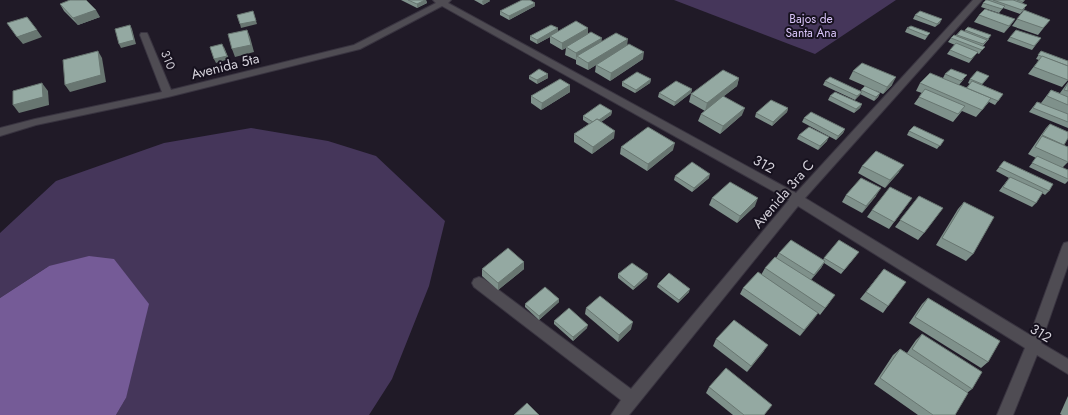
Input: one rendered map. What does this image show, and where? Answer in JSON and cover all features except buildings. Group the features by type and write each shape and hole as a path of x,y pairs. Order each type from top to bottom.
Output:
{"street":[{"name":"Avenida 3ra C","path":"619,415 796,199 978,0"},
{"name":"312","path":"442,1 796,199 1068,367"},
{"name":"Avenida 5ta","path":"0,132 35,122 168,94 357,47 442,1"},
{"name":"310","path":"144,35 168,94"},
{"path":"1005,415 1033,346 1068,247"},
{"path":"479,283 632,399"}],"green space":[{"name":"Bajos de Santa Ana","path":"674,0 896,0 815,54"},
{"path":"251,128 328,141 376,156 445,221 429,286 392,379 369,415 116,415 126,398 49,266 0,298 0,233 56,181 164,143"}],"shaded area":[{"path":"89,256 114,259 149,304 126,398 116,415 0,415 0,298 49,266"}]}
